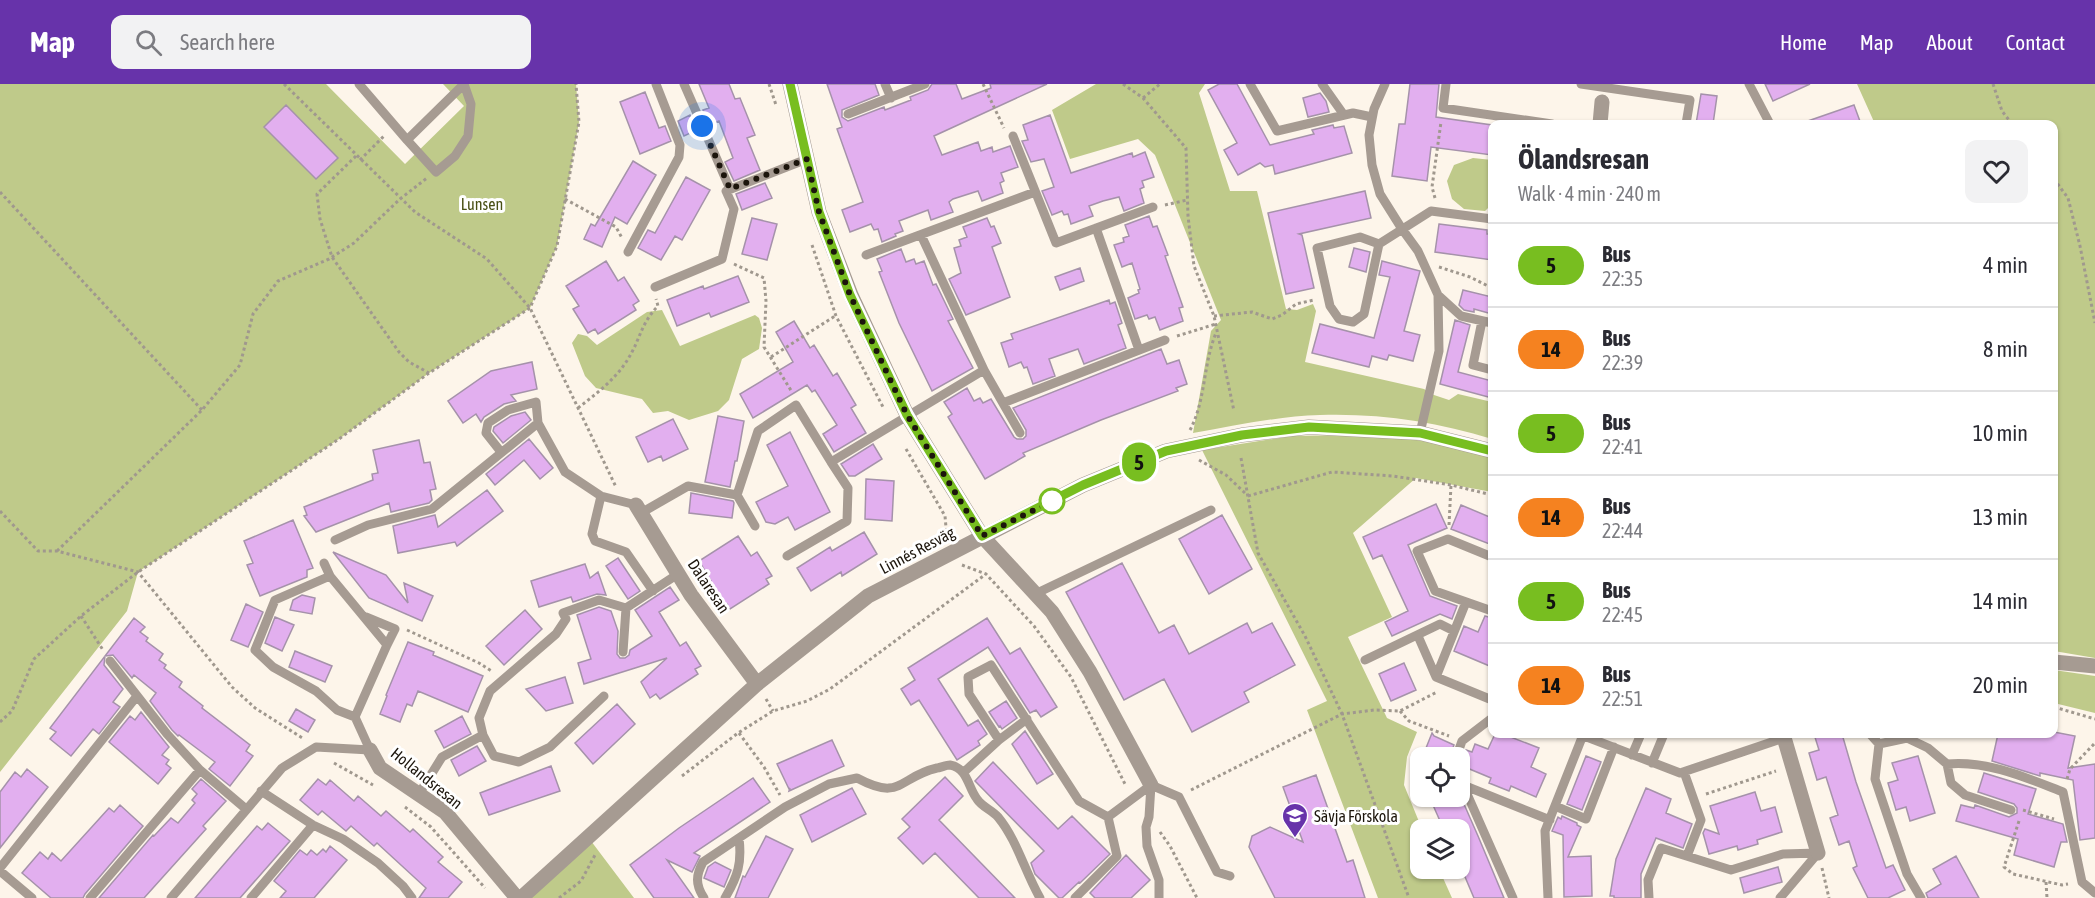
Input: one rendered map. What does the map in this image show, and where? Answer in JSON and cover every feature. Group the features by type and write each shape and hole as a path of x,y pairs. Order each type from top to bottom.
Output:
{"street":[{"path":"790,84 819,212 850,295 907,415 982,536 1052,612 1089,672 1151,785"},
{"path":"1601,120 1605,91"},
{"name":"Linnés Resväg","path":"519,898 756,684 868,596 1083,485 1166,451 1242,435 1309,427 1420,433 1488,450"},
{"name":"Dalaresan","path":"634,507 691,595 756,684"},
{"path":"2058,662 2095,666"},
{"path":"1785,738 1818,854"},
{"name":"Hollandsresan","path":"370,750 380,768 445,812 519,898"}],"lane":[{"path":"359,84 394,126 436,172 455,156 468,136 471,104 464,84 407,140"},
{"path":"628,252 679,157 680,144 656,84"},
{"path":"684,84 730,189"},
{"path":"885,84 891,98"},
{"path":"848,114 925,84"},
{"path":"1250,84 1277,130 1353,113 1372,117"},
{"path":"1322,84 1344,115"},
{"path":"1385,84 1374,109 1369,135 1372,165 1380,194 1418,251 1438,295 1461,316 1488,322"},
{"path":"1446,84 1443,108 1525,120"},
{"path":"1581,84 1605,91 1690,100 1687,120"},
{"path":"1749,84 1768,120"},
{"path":"1013,136 1056,243 1153,207"},
{"path":"655,287 722,259 734,209 726,191 807,159"},
{"path":"866,255 1035,192"},
{"path":"1379,244 1360,237 1317,248 1330,306 1339,319 1353,322 1364,314 1379,244 1431,211 1488,218"},
{"path":"1096,228 1139,350"},
{"path":"921,235 984,370 1020,433"},
{"path":"1420,433 1439,351 1438,295"},
{"path":"1482,321 1473,365 1488,369"},
{"path":"1003,403 1165,340"},
{"path":"831,462 984,370"},
{"path":"501,452 486,433 488,423 508,410 536,402 538,423 565,472 602,496 634,507 688,486 737,495"},
{"path":"755,526 737,495 758,431 796,405 848,488 847,520 787,556"},
{"path":"335,540 368,525 432,509 538,423"},
{"path":"602,496 592,534 595,541 626,552 653,591"},
{"path":"1035,594 1211,510"},
{"path":"1488,555 1448,539 1417,551 1435,591 1488,609"},
{"path":"324,563 330,576 387,645"},
{"path":"604,696 550,747 519,762 494,756 483,735 479,718 490,691 556,633 566,619 563,613 599,600 626,608 678,574"},
{"path":"330,576 275,600 255,650 273,667 316,691 337,710 355,717 370,750"},
{"path":"1436,678 1466,602"},
{"path":"623,652 626,608"},
{"path":"355,717 395,629 364,616"},
{"path":"1365,660 1440,624 1454,631"},
{"path":"1418,636 1436,678 1488,698"},
{"path":"110,661 167,734 200,770 246,809"},
{"path":"999,740 969,694 968,677 991,665 1079,801 1108,817 1117,856 1075,898"},
{"path":"32,898 0,870 136,696"},
{"path":"964,772 999,740 1027,719"},
{"path":"1460,747 1462,741 1488,721"},
{"path":"419,794 442,757 483,735"},
{"path":"1548,898 1545,831 1580,738"},
{"path":"1591,738 1680,773 1778,738"},
{"path":"1632,755 1639,738"},
{"path":"1652,763 1662,738"},
{"path":"1874,738 1879,744 1875,779 1907,874 1921,898"},
{"path":"1879,744 1906,738 1928,748 1947,764 1951,783 1965,795 2011,810"},
{"name":"Hollandsresan","path":"171,898 282,768 316,747 370,750"},
{"path":"1555,806 1586,819 1614,747"},
{"path":"1947,764 1963,762 2017,774 2063,792 2082,882 2095,893"},
{"path":"704,898 699,891 696,876 703,862 785,807 829,784 857,778 873,787 892,789 928,770 950,765 964,772 977,800 997,816 1015,844 1040,898"},
{"path":"90,898 200,770"},
{"path":"1684,772 1701,820 1687,856"},
{"path":"1151,785 1179,797 1217,872 1230,876"},
{"path":"1108,817 1151,785"},
{"path":"1151,785 1149,817 1146,826 1147,846 1159,880 1159,898"},
{"path":"1470,786 1550,820"},
{"path":"261,791 313,825 343,839 378,863 403,886 412,898"},
{"path":"1470,802 1513,898"},
{"path":"251,898 313,825"},
{"path":"725,898 737,877 741,855 739,838"},
{"path":"1648,898 1648,880 1661,848 1731,870 1782,854 1818,854"},
{"path":"1780,898 1818,854"}],"path":[{"path":"284,84 415,212 487,259 530,308 578,408 634,507"},
{"path":"0,722 12,711 34,660 81,616 138,572 339,438 429,373 530,308 557,246 579,122 576,84"},
{"path":"983,84 1006,132 1013,136"},
{"path":"1124,84 1143,99 1186,148 1187,200 1194,266 1214,316 1234,411"},
{"path":"1143,99 1160,84"},
{"path":"1993,84 2002,111 2009,120"},
{"path":"1438,212 1432,187 1443,108"},
{"path":"360,160 394,126"},
{"path":"356,156 317,194 320,219 332,257 399,352 409,362 429,373"},
{"path":"57,552 202,410 240,365 253,314 278,282 332,257 354,243 400,199 436,172"},
{"path":"2058,184 2068,198 2095,323"},
{"path":"0,192 202,410"},
{"path":"566,199 616,227 628,252"},
{"path":"1153,207 1187,200"},
{"path":"722,259 764,278 766,301 764,347 792,389 796,405"},
{"path":"1422,260 1488,286"},
{"path":"578,408 604,388 628,360 647,317 658,306 655,287"},
{"path":"1214,316 1252,312 1272,319 1296,304 1328,296"},
{"path":"771,357 836,316"},
{"path":"1165,340 1216,324"},
{"path":"1166,451 1191,429 1198,412 1210,346 1217,331"},
{"path":"1241,458 1258,553 1305,636 1342,714 1409,898"},
{"path":"1196,459 1226,475 1248,496"},
{"path":"1248,496 1332,472 1393,476 1451,485 1488,494"},
{"path":"1448,539 1451,485"},
{"path":"0,511 38,551 57,552 138,572"},
{"path":"673,783 738,733 773,711 807,701 830,689 986,574"},
{"path":"81,616 110,661"},
{"path":"395,629 403,628 479,663 504,680"},
{"path":"1179,797 1342,714 1374,710 1401,711 1452,684"},
{"path":"2058,708 2095,719"},
{"path":"1401,711 1409,721 1462,741"},
{"path":"738,733 774,783 785,807"},
{"path":"2063,792 2070,769 2095,743"},
{"path":"1693,798 1792,765"},
{"path":"2069,824 2023,810 2004,867 2013,874 2046,882 2062,885 2082,882"},
{"path":"559,898 581,881 596,853"},
{"path":"1818,854 1829,898"},
{"path":"2046,882 2047,898"}],"green space":[{"name":"Lunsen","path":"0,84 326,84 405,164 464,106 443,84 576,84 579,122 557,246 530,308 429,373 339,439 138,572 127,611 0,772"},
{"path":"1096,84 1205,84 1199,93 1230,191 1257,191 1286,309 1297,310 1313,304 1316,311 1305,362 1424,389 1449,400 1458,394 1488,401 1488,438 1408,420 1342,415 1288,417 1193,433 1211,331 1221,320 1155,155 1138,139 1070,159 1052,110"},
{"path":"1857,84 2095,84 2095,658 2058,652 2058,120 1873,120"},
{"path":"1473,158 1488,160 1488,208 1485,211 1464,209 1452,199 1447,181 1454,165"},
{"path":"662,310 680,346 755,315 759,318 762,328 759,349 742,359 729,400 718,411 689,420 668,411 653,413 642,399 596,388 585,376 572,343 578,334 587,336 597,345 647,312"},
{"path":"1346,435 1396,437 1444,444 1488,456 1488,491 1416,478 1353,533 1392,617 1348,637 1387,718 1417,732 1407,757 1404,785 1410,800 1410,807 1413,807 1418,819 1410,819 1410,879 1443,879 1452,898 1378,898 1307,710 1327,701 1202,450 1292,436"},
{"path":"2058,671 2095,676 2095,713 2058,704"},
{"path":"588,837 634,898 521,898"}],"building":[{"path":"699,84 729,84 735,99 740,98 755,135 747,138 760,170 734,181 725,162 733,158 719,121 709,125 703,110 709,108"},
{"path":"827,84 875,84 879,95 842,110 842,117 848,121 884,107 885,110 911,100 910,97 928,90 932,84 956,84 962,99 991,88 990,84 1047,84 934,136 942,155 978,142 981,151 992,147 993,152 1010,146 1018,167 1001,173 1004,181 1000,183 1003,193 982,201 978,191 953,199 949,202 953,212 931,220 928,210 899,221 903,231 882,242 878,229 874,230 871,224 850,232 842,210 863,202 837,129 842,127"},
{"path":"1219,84 1237,84 1270,145 1314,134 1312,130 1333,125 1334,128 1344,126 1352,153 1275,174 1273,165 1265,167 1260,163 1238,175 1224,150 1237,143 1208,90"},
{"path":"1410,84 1439,84 1436,117 1488,124 1488,154 1431,147 1427,181 1392,176 1399,124 1405,124"},
{"path":"1765,84 1810,84 1773,101"},
{"path":"645,92 659,128 665,126 671,141 640,154 620,102"},
{"path":"1320,93 1326,101 1329,112 1308,117 1303,98"},
{"path":"1701,94 1717,96 1714,120 1697,120"},
{"path":"286,105 338,158 316,179 264,127"},
{"path":"1854,105 1860,120 1811,120"},
{"path":"690,115 697,130 684,136 678,121"},
{"path":"1050,115 1071,173 1132,153 1133,157 1145,152 1154,177 1142,181 1144,187 1140,189 1144,203 1124,211 1119,197 1103,201 1089,206 1093,216 1071,224 1068,214 1064,215 1062,211 1052,215 1042,191 1054,187 1044,159 1031,162 1022,141 1028,140 1023,125"},
{"path":"633,161 656,175 627,224 615,217 602,247 584,239 591,224 595,226"},
{"path":"686,177 710,190 682,240 675,236 661,260 638,248 648,230 655,233"},
{"path":"765,183 772,198 742,210 736,194"},
{"path":"1365,191 1371,218 1299,234 1302,235 1314,288 1286,294 1268,213"},
{"path":"1149,216 1153,227 1157,226 1168,255 1165,256 1183,307 1179,308 1183,321 1160,330 1155,317 1149,319 1147,315 1135,319 1128,298 1139,293 1140,289 1132,263 1122,267 1114,245 1124,242 1123,238 1129,236 1125,225"},
{"path":"752,218 777,224 767,260 742,254"},
{"path":"987,218 991,227 994,226 1001,243 992,247 1010,297 966,315 949,279 961,273 954,248 961,246 959,240 967,237 963,227"},
{"path":"1439,224 1487,230 1488,259 1435,252"},
{"path":"1354,248 1370,252 1366,272 1349,267"},
{"path":"901,249 906,262 914,259 916,264 924,261 933,285 936,284 953,319 948,321 973,368 932,391 899,323 879,272 882,271 877,259"},
{"path":"606,261 618,281 624,277 639,301 633,305 636,310 598,334 595,329 588,333 573,309 579,306 566,286"},
{"path":"1382,261 1420,271 1404,331 1420,335 1413,361 1389,355 1387,360 1372,356 1369,367 1312,353 1320,324 1374,338 1390,277 1379,275"},
{"path":"1080,268 1084,281 1060,290 1055,277"},
{"path":"738,276 749,302 711,317 709,313 677,326 667,300"},
{"path":"1463,290 1488,296 1488,313 1474,309 1474,312 1464,310 1459,305"},
{"path":"1109,300 1110,304 1115,302 1122,323 1118,325 1126,348 1084,364 1078,349 1049,359 1055,376 1033,384 1027,367 1024,368 1021,362 1009,367 1001,343 1013,339 1011,334"},
{"path":"1455,320 1470,325 1458,372 1488,380 1488,397 1440,384"},
{"path":"794,321 810,348 814,345 833,376 837,373 856,405 851,408 866,433 834,452 823,434 837,425 815,390 812,392 807,385 753,418 740,394 793,362 776,332"},
{"path":"1161,349 1167,364 1179,360 1187,384 1176,388 1178,391 1023,453 1025,456 985,479 948,417 952,414 944,402 967,388 974,401 980,398 983,403 991,399 1014,437 1023,439 1026,436 1026,430 1013,408"},
{"path":"532,362 537,389 511,395 516,401 504,404 484,417 481,422 476,414 463,423 448,401 491,371"},
{"path":"525,412 531,420 503,443 493,431 494,427 511,416"},
{"path":"718,416 744,421 730,487 705,482"},
{"path":"673,419 688,449 663,461 661,456 648,462 636,437"},
{"path":"790,432 830,512 795,530 788,517 775,524 766,522 756,502 788,486 767,445"},
{"path":"529,439 553,468 540,479 524,460 495,485 486,474"},
{"path":"419,440 424,463 430,462 436,489 430,490 432,500 429,503 391,512 389,503 316,532 304,516 307,515 304,507 373,480 372,474 378,473 373,450"},
{"path":"873,444 882,459 855,476 849,476 841,464"},
{"path":"866,479 894,481 892,521 865,519"},
{"path":"487,490 503,511 457,546 455,542 398,553 393,526 435,515 438,527"},
{"path":"691,493 733,501 732,518 689,513"},
{"path":"1436,504 1447,528 1408,545 1430,596 1457,606 1452,619 1440,614 1392,636 1385,622 1408,611 1382,555 1373,559 1363,537"},
{"path":"1461,505 1488,516 1488,543 1451,529"},
{"path":"1222,515 1252,569 1209,594 1179,539"},
{"path":"293,520 313,568 307,570 307,577 260,596 247,565 253,563 244,541"},
{"path":"864,532 877,554 842,576 841,572 811,591 797,568 830,547 832,551"},
{"path":"738,536 751,556 757,552 772,576 766,579 769,584 730,609 727,604 721,608 706,584 711,581 699,561"},
{"path":"333,552 386,575 408,603 404,583 433,596 422,621 369,598"},
{"path":"618,558 640,591 628,599 606,566"},
{"path":"1122,563 1159,633 1174,625 1189,654 1247,623 1252,633 1272,623 1295,665 1244,692 1249,702 1192,732 1164,679 1124,700 1066,592"},
{"path":"585,564 590,578 598,572 606,595 597,594 573,602 571,597 539,607 531,581"},
{"path":"670,587 679,600 659,612 680,646 686,642 701,666 695,669 698,674 660,699 656,694 650,698 641,682 667,658 584,684 578,663 591,659 577,615 599,607 611,611 618,631 617,654 620,658 625,658 629,655 630,650 652,636 635,610"},
{"path":"302,595 315,598 312,614 290,610 293,600"},
{"path":"246,604 263,612 248,647 231,640"},
{"path":"525,610 542,629 504,665 486,646"},
{"path":"1485,616 1488,617 1488,665 1454,651 1464,626 1478,632"},
{"path":"275,617 294,625 282,651 265,643"},
{"path":"134,618 145,627 140,632 148,638 146,641 163,654 159,660 166,665 164,668 182,682 179,687 250,745 246,751 253,756 230,786 209,769 215,762 172,730 150,701 156,693 134,675 132,678 113,655 105,656"},
{"path":"987,618 1010,654 1020,648 1057,707 1041,717 1036,710 1030,713 988,647 938,679 968,726 978,720 987,734 978,741 980,745 957,760 919,700 911,705 901,689 915,680 908,668"},
{"path":"408,642 483,676 468,712 418,691 412,706 407,704 400,722 380,714"},
{"path":"295,651 332,666 325,682 289,667"},
{"path":"105,656 104,665 123,689 113,702 120,707 99,734 93,729 71,756 50,739 56,732 50,728"},
{"path":"1404,663 1416,690 1391,701 1379,674"},
{"path":"565,677 573,703 546,711 526,689"},
{"path":"1006,701 1017,718 1002,729 989,712"},
{"path":"617,704 635,724 593,764 575,743"},
{"path":"296,709 315,720 308,732 289,721"},
{"path":"141,712 169,747 162,755 169,760 166,764 171,768 158,784 109,742 130,716 135,720"},
{"path":"462,716 471,734 444,748 435,731"},
{"path":"1025,731 1053,774 1037,784 1012,744"},
{"path":"1432,733 1454,745 1453,747 1426,747"},
{"path":"2058,733 2075,736 2068,768 2095,764 2095,838 2080,840 2073,780 2040,773 2040,776 1992,761 1997,738 2058,738"},
{"path":"1493,738 1513,738 1539,748 1531,767 1546,774 1536,797 1511,786 1509,791 1489,783 1491,778 1470,769 1470,751 1472,752 1475,744 1488,749"},
{"path":"1815,738 1843,738 1886,868 1893,865 1905,890 1888,898 1868,898 1853,868 1857,866 1849,841 1839,845 1830,818 1838,815 1826,777 1817,780 1809,753 1819,750"},
{"path":"832,740 844,766 789,791 790,788 777,764"},
{"path":"477,746 486,761 459,776 451,760"},
{"path":"1586,756 1601,762 1582,810 1567,804"},
{"path":"1918,756 1935,813 1910,821 1906,807 1896,810 1888,783 1898,780 1892,763"},
{"path":"993,762 1058,829 1072,816 1110,854 1062,898 1059,898 1035,874 1031,863 1044,851 975,781"},
{"path":"551,766 560,791 489,815 480,793"},
{"path":"27,769 48,787 0,848 0,792 15,772 21,777"},
{"path":"1984,773 2036,789 2028,814 2063,824 2067,842 2061,842 2054,867 2014,855 2018,839 1956,821 1961,805 1974,808 1975,805 2009,817 2017,813 2014,804 1978,792"},
{"name":"Sävja Förskola","path":"1316,775 1347,862 1353,860 1365,898 1275,898 1249,847 1252,836 1270,827 1303,842 1283,787"},
{"path":"945,777 963,796 939,820 1015,898 979,898 935,853 923,864 898,838 910,827 902,819"},
{"path":"753,778 770,802 694,853 700,856 692,872 667,860 694,898 654,898 630,865 679,828"},
{"path":"201,779 226,801 203,826 206,829 144,898 99,898 153,835 171,818 178,823 195,803 192,800 197,794 192,789"},
{"path":"318,779 326,785 330,780 354,801 358,796 381,816 386,811 410,832 413,829 443,857 438,862 462,882 448,898 419,898 426,888 377,843 374,846 351,826 346,831 322,811 318,815 300,800"},
{"path":"852,788 866,814 812,842 800,815"},
{"path":"1646,788 1671,799 1666,813 1692,824 1683,848 1656,838 1641,874 1641,898 1614,898 1610,896 1616,859"},
{"path":"1755,792 1761,811 1775,807 1782,832 1757,840 1758,844 1738,850 1737,846 1709,854 1703,833 1705,829 1719,834 1710,806"},
{"path":"120,805 143,826 83,898 51,898 22,873 40,852 48,859 52,853 61,861 109,808 114,812"},
{"path":"1434,807 1465,807 1504,898 1474,898 1466,879 1470,879 1470,819 1439,819"},
{"path":"1562,816 1581,827 1568,857 1591,856 1592,896 1564,897 1563,835 1552,831 1558,817 1561,819"},
{"path":"268,823 290,841 240,898 195,898 257,826 262,830"},
{"path":"766,836 793,849 768,898 735,898 743,876 745,877"},
{"path":"330,846 347,860 314,898 280,898 286,891 274,881 300,850 307,855 311,850 317,855 323,849 326,852"},
{"path":"1126,855 1150,880 1131,898 1095,898 1090,893"},
{"path":"1956,856 1979,898 1928,898 1926,893 1941,884 1933,869"},
{"path":"715,862 731,870 724,887 704,878 708,867"},
{"path":"1778,867 1782,882 1744,893 1740,878"}],"bus line":[{"name":"5","path":"790,84 819,212 850,295 907,415 982,536 1083,485 1166,451 1242,435 1309,427 1420,433 1488,450"}],"place":[{"name":"Sävja Förskola","path":"1295,839"}],"route":[{"path":"702,126 730,189 807,159 819,212 850,295 907,415 982,536 1052,501"}]}
